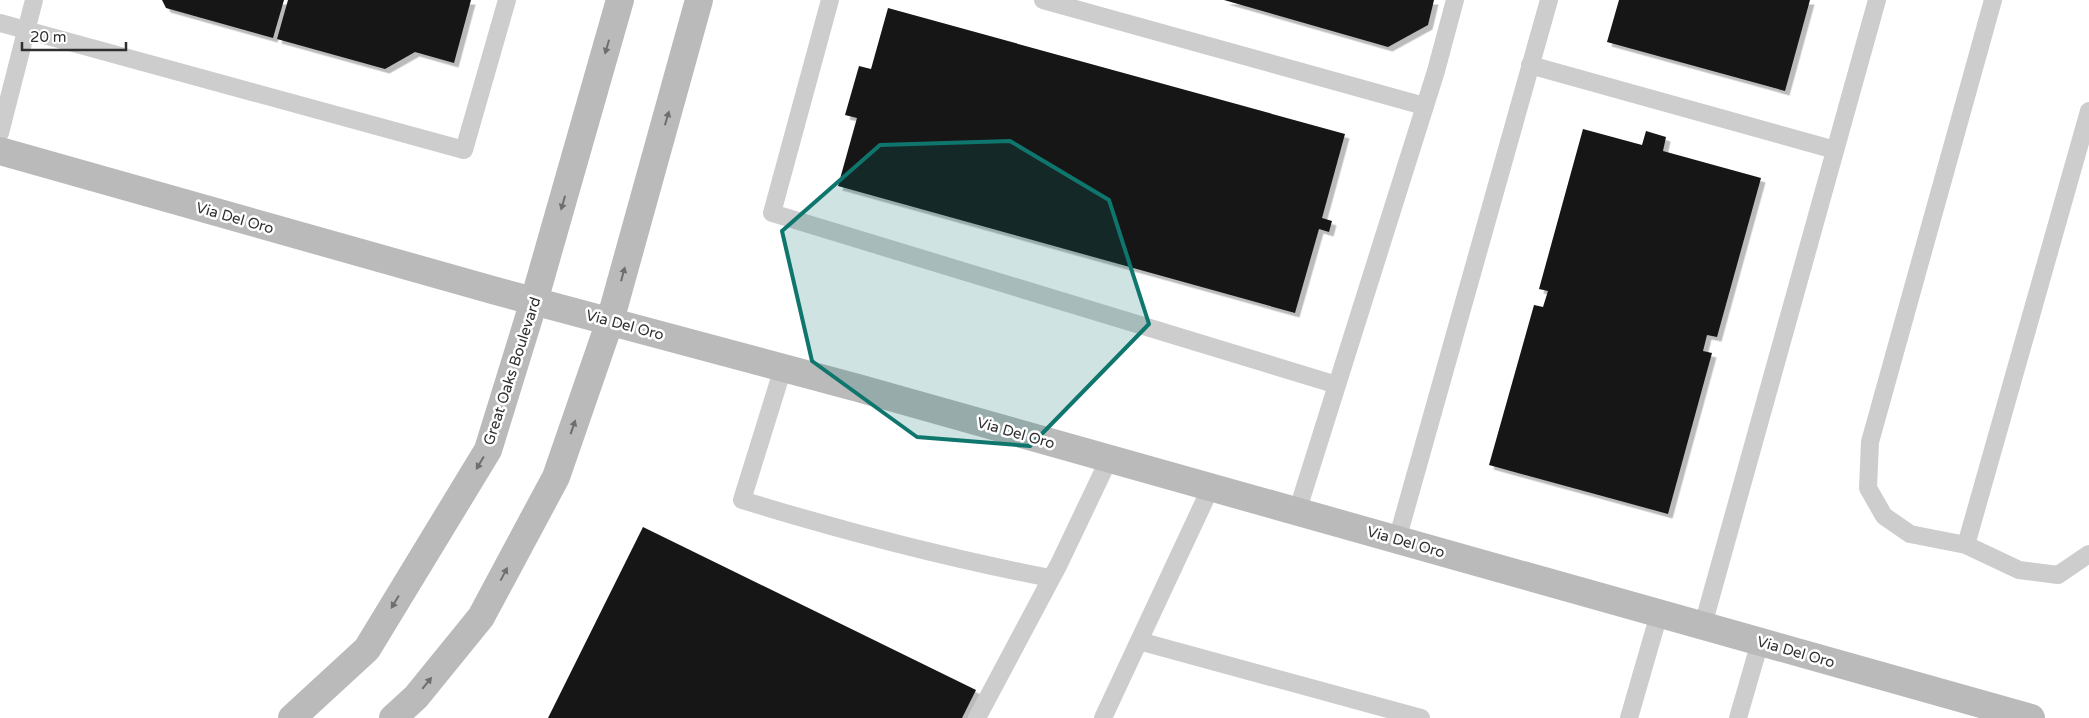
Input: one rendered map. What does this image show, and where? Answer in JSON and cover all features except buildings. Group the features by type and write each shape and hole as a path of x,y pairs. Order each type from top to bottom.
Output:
{"street":[{"name":"Great Oaks Boulevard","path":"292,718 367,649 488,450 534,301 620,0"},
{"path":"393,718 416,697 481,617 556,477 610,321 700,0"},
{"name":"Via Del Oro","path":"0,151 534,301 1211,487 2031,718"}],"lane":[{"path":"0,133 34,0"},
{"path":"0,22 464,150 507,0"},
{"path":"830,0 772,213 1337,384"},
{"path":"1043,0 1424,106"},
{"path":"1297,512 1424,106 1455,0"},
{"path":"1397,540 1548,0"},
{"path":"1703,626 1877,0"},
{"path":"1993,0 1870,442 1868,488 1884,516 1910,534 1966,545 2019,570 2058,575 2089,554"},
{"path":"1530,65 1835,150"},
{"path":"1966,545 2089,111"},
{"path":"783,368 742,500 817,522 1010,570 1050,578"},
{"path":"977,718 1059,564 1108,459"},
{"path":"1103,718 1211,487"},
{"path":"1629,718 1659,614"},
{"path":"1139,641 1421,718"},
{"path":"1738,718 1760,642"}],"highlighted area":[{"path":"1010,141 1109,200 1149,324 1030,446 917,437 812,361 782,231 880,145"}]}
